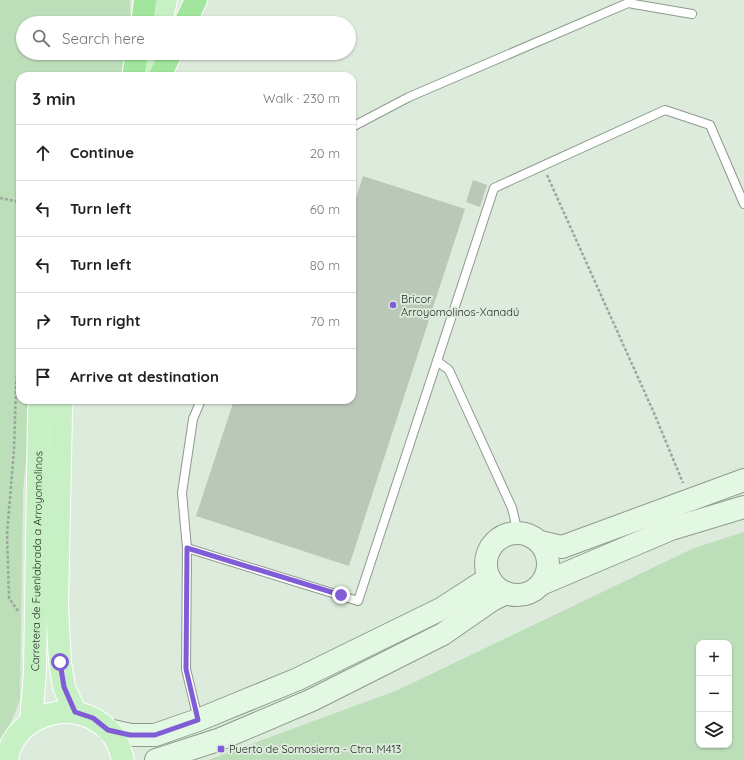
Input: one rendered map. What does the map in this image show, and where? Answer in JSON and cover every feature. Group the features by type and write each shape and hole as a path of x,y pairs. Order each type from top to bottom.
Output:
{"highway":[{"path":"143,16 145,0"},
{"path":"188,16 196,0"},
{"path":"135,72 136,60"},
{"path":"162,72 168,60"}],"main road":[{"path":"162,16 166,0"},
{"path":"136,72 144,60"},
{"path":"148,72 151,60"},
{"name":"Carretera de Fuenlabrada a Arroyomolinos","path":"30,722 35,672 39,420 41,404"},
{"name":"Carretera de Fuenlabrada a Arroyomolinos","path":"62,404 57,607 60,662 64,687 75,712"},
{"path":"7,760 12,744 20,732 30,722 44,715 59,711 75,712 93,718 108,730 119,744 123,760"}],"street":[{"path":"540,542 548,558 546,576 541,584 534,590 525,594 516,595 506,593 493,584 489,578 486,568 486,557 490,547 498,539 507,534 518,532 526,534 540,542 562,547 582,541 690,499 744,480"},
{"path":"541,584 671,529 744,507"},
{"path":"108,730 130,735 155,735 198,720 298,679 440,609 489,578"},
{"path":"156,760 218,740 312,700 443,634 492,600 506,593"}],"lane":[{"path":"356,125 409,97 628,3 692,14"},
{"path":"187,548 358,601 438,362 494,188 665,110 710,125 744,204"},
{"path":"438,362 450,370 512,508 518,532"},
{"path":"198,720 186,669 187,548 182,494 193,419 199,404"}],"path":[{"path":"542,166 651,406 690,499"},
{"path":"0,198 16,201"},
{"path":"16,387 14,450 7,534 10,598 18,611 18,618"}],"green space":[{"path":"0,0 130,0 131,16 16,16 16,60 126,60 122,72 16,72 16,404 32,404 23,491 20,700 0,749"},
{"path":"744,532 744,760 208,760 398,690 694,548"}],"building":[{"name":"Bricor Arroyomolinos-Xanadú","path":"363,176 465,209 349,566 196,516 233,404 356,404 356,198"},
{"path":"473,180 487,185 480,207 466,202"}],"place":[{"name":"Bricor Arroyomolinos-Xanadú","path":"393,305"},
{"name":"Puerto de Somosierra - Ctra. M413","path":"221,749"}],"route":[{"path":"60,662 64,687 75,712 93,718 108,730 130,735 155,735 198,720 186,669 187,548 341,595"}]}
